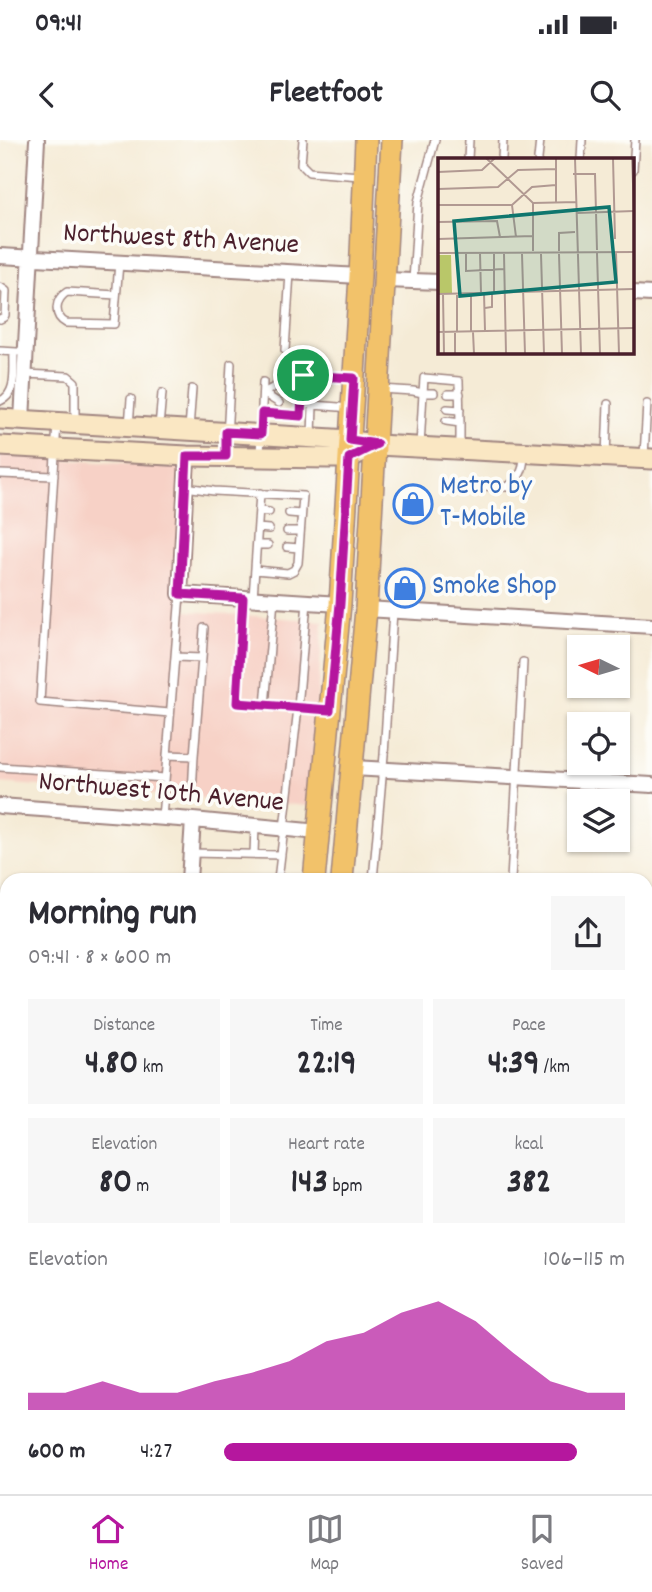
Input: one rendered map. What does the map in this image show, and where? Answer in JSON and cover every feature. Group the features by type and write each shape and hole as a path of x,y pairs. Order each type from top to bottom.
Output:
{"main road":[{"path":"315,873 340,604 366,140"},
{"path":"343,873 377,444 392,140"},
{"path":"0,419 312,437 349,449"},
{"path":"0,446 260,457 377,444 648,459"},
{"path":"319,832 332,838 342,873"}],"street":[{"path":"22,420 18,389 24,374 20,353 31,258 37,140"},
{"name":"Northwest 8th Avenue","path":"0,256 360,276"},
{"path":"385,279 438,282"},
{"path":"634,293 652,294"},
{"path":"187,456 180,594 340,604"},
{"path":"366,609 652,626"},
{"path":"353,768 652,785"},
{"name":"Northwest 10th Avenue","path":"0,806 319,832"},
{"path":"190,873 193,820"}],"lane":[{"path":"303,140 301,164 309,172 365,176"},
{"path":"413,281 418,202 435,140"},
{"path":"468,158 469,140"},
{"path":"502,158 503,140"},
{"path":"538,158 540,140"},
{"path":"581,158 582,140"},
{"path":"634,158 635,140"},
{"path":"116,295 67,292 61,295 57,313 66,323 114,324 119,262"},
{"path":"285,350 290,272"},
{"path":"0,288 6,291 7,296 5,315 0,319"},
{"path":"0,351 20,353 18,389 0,401"},
{"path":"226,456 231,364"},
{"path":"24,374 68,376 75,382 66,423 55,449 40,702 170,713"},
{"path":"262,413 301,416 298,395 303,375 354,378"},
{"path":"420,447 424,378 459,382 460,449"},
{"path":"260,457 263,382"},
{"path":"263,393 280,384"},
{"path":"295,384 298,395"},
{"path":"189,430 192,389"},
{"path":"380,389 434,393"},
{"path":"159,428 162,393"},
{"path":"263,393 279,399"},
{"path":"447,394 460,394"},
{"path":"129,426 131,399"},
{"path":"298,404 352,408"},
{"path":"606,457 608,404"},
{"path":"647,404 648,459"},
{"path":"312,437 313,405"},
{"path":"422,407 433,408"},
{"path":"447,409 460,410"},
{"path":"422,420 432,420"},
{"path":"446,421 460,423"},
{"path":"457,485 507,487 524,468 524,452"},
{"path":"0,474 54,476"},
{"path":"185,487 303,496 298,563 294,570 288,573 255,570"},
{"path":"260,493 255,570 248,599 236,701 239,704 330,710"},
{"path":"259,511 269,512"},
{"path":"289,513 301,514"},
{"path":"258,528 269,529"},
{"path":"287,531 300,531"},
{"path":"257,545 268,545"},
{"path":"287,547 299,548"},
{"path":"162,818 180,594"},
{"path":"265,706 274,600"},
{"path":"279,873 307,602"},
{"path":"374,873 393,611"},
{"path":"192,793 204,628"},
{"path":"175,657 202,658"},
{"path":"511,873 523,662"},
{"path":"167,755 194,756"},
{"path":"0,767 165,778"},
{"path":"254,854 255,826"},
{"path":"191,853 281,855"}],"shaded area":[{"path":"0,455 196,469 186,611 323,621 310,806 0,783"}],"place":[{"name":"Metro by T-Mobile","path":"413,504"},
{"name":"Smoke Shop","path":"405,588"}],"route":[{"path":"303,375 354,378 350,440 377,444 349,458 330,710 237,703 243,598 180,594 187,456 226,456 226,432 261,434 262,413 301,416 303,375"}]}
